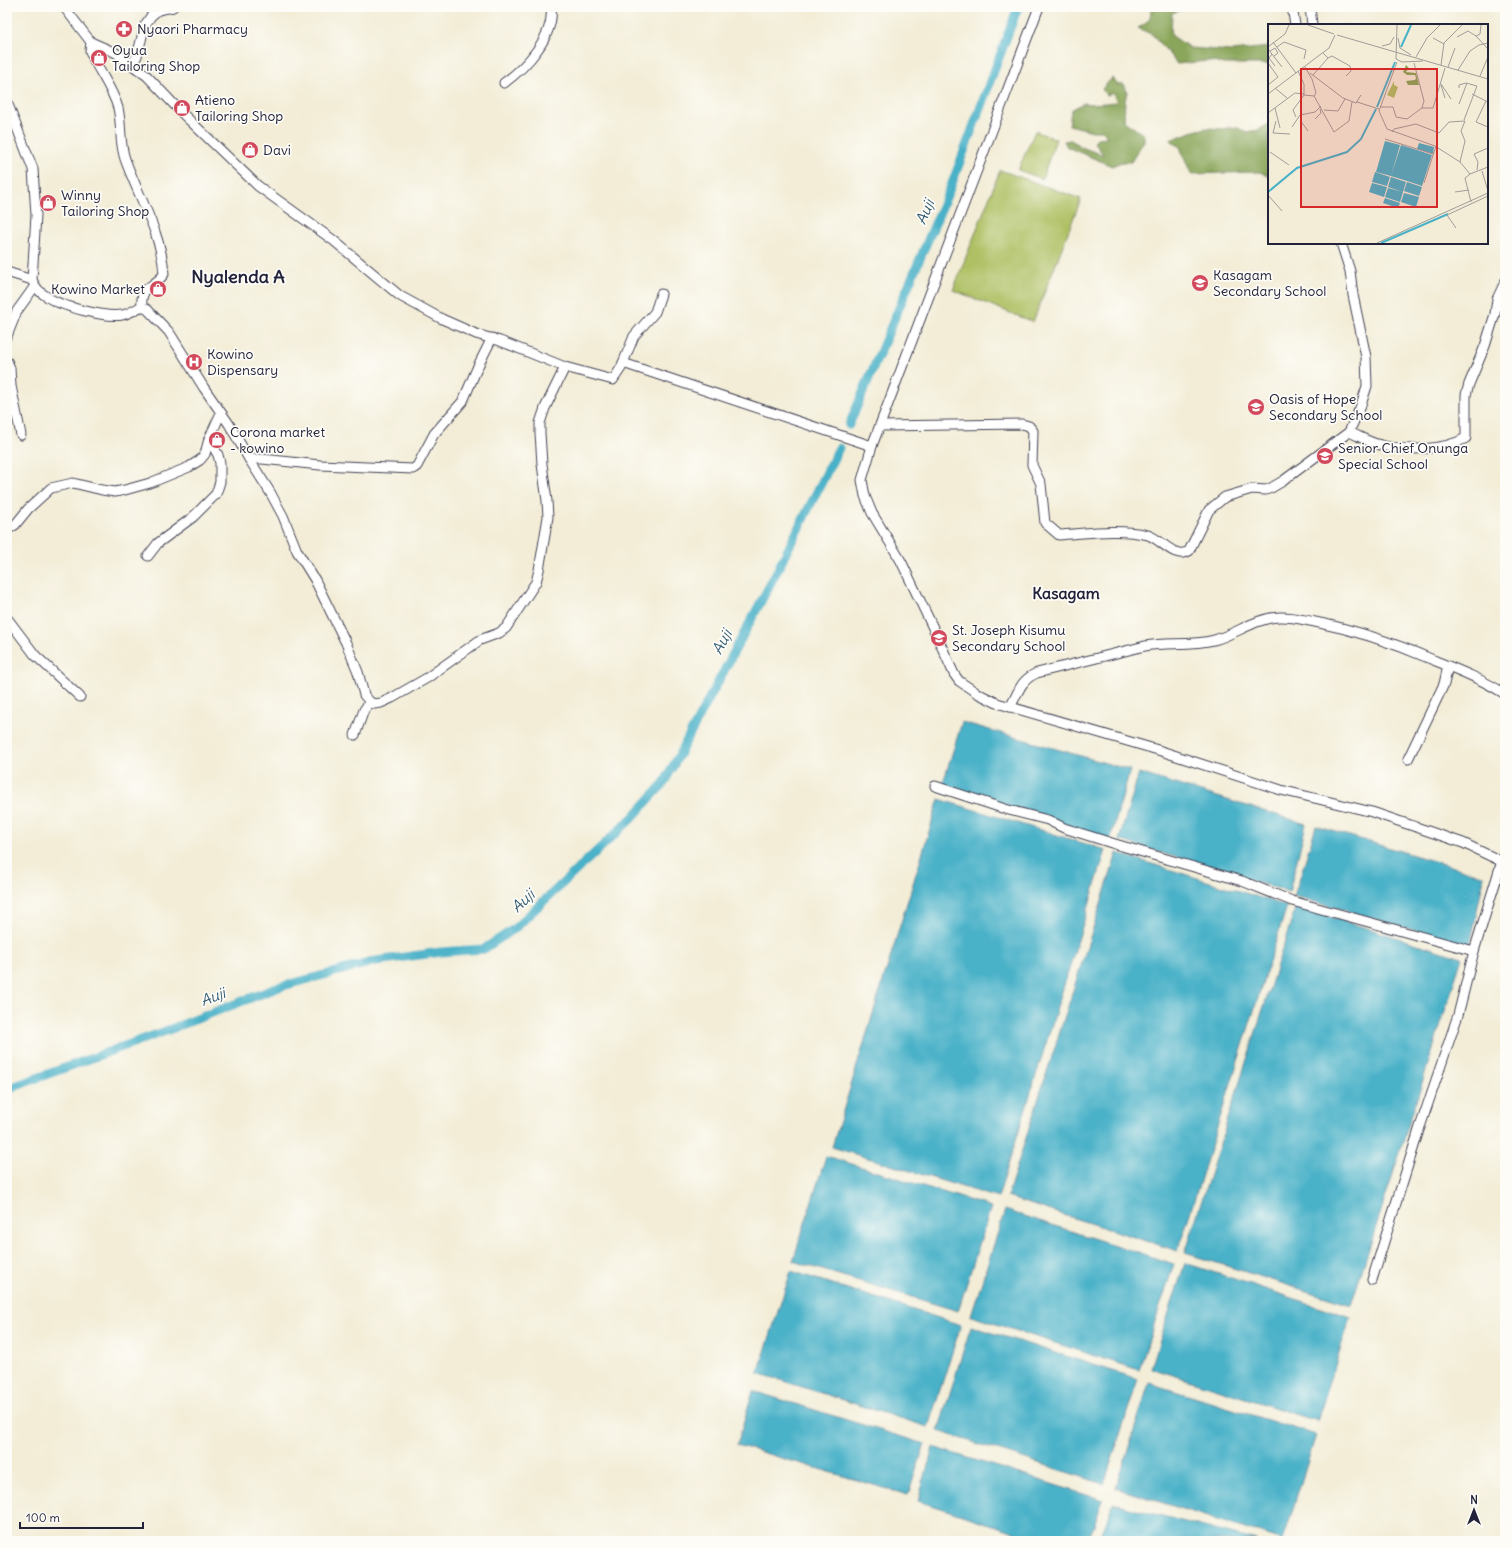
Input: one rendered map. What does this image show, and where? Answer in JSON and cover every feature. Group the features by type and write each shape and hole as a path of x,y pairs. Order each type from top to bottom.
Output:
{"street":[{"path":"64,7 91,42 107,48 132,64 154,83 184,115 258,186 333,240 400,296 462,328 476,334 492,338 565,367 613,380 623,363 634,336 655,312 661,294"},
{"path":"132,64 137,56 145,25 151,16 158,10 173,7"},
{"path":"504,83 519,72 533,56 544,39 551,19 551,7"},
{"path":"1039,7 881,426 872,446 862,480 865,496 872,513 901,561 936,632 954,674 959,681 977,693 997,703 1158,750 1281,790 1372,812 1463,843 1504,862 1474,951 1458,1015 1419,1130 1372,1280"},
{"path":"1292,7 1295,24"},
{"path":"1310,7 1312,24"},
{"path":"91,42 90,51 92,56 114,96 118,108 122,150 154,230 164,268 164,274 161,278 143,292 141,298 142,306 148,310 169,332 270,492 283,516 298,551 323,597 356,664 364,695 370,702 374,704 381,703 392,698 427,678 480,640 499,633 506,628 536,582 545,544 548,517 548,501 542,464 540,422 545,408 565,367"},
{"path":"7,102 33,169 36,215 34,283 17,311 7,336"},
{"path":"881,426 1022,424 1029,426 1033,431 1032,465 1041,484 1045,523 1059,535 1127,532 1150,536 1164,546 1183,554 1189,551 1209,510 1225,497 1252,489 1266,490 1271,488 1283,481 1349,432 1360,408 1367,386 1366,357 1353,295 1350,271 1341,244"},
{"path":"7,272 34,283 46,297 76,309 122,315 142,306"},
{"path":"1349,432 1380,445 1421,449 1456,444 1466,438 1466,395 1485,346 1495,314 1497,299 1505,282"},
{"path":"249,459 320,465 413,469 417,466 434,434 463,401 492,338"},
{"path":"7,361 10,368 21,435"},
{"path":"623,363 872,446"},
{"path":"7,527 10,528 15,525 28,509 51,488 73,483 115,492 138,487 190,467 200,460 205,454 209,439 221,413"},
{"path":"148,556 158,543 193,517 216,494 220,482 220,463 218,455 209,439"},
{"path":"1010,707 1023,682 1029,677 1038,673 1132,648 1158,644 1199,643 1216,639 1247,627 1257,621 1281,616 1354,631 1389,642 1475,677 1505,694"},
{"path":"7,618 35,655 80,698"},
{"path":"1408,759 1444,684 1448,666"},
{"path":"355,735 364,710 370,702"},
{"path":"935,786 1005,809 1048,820 1064,828 1242,882 1292,900 1474,951"}],"green space":[{"path":"1151,7 1191,7 1172,13 1171,35 1190,48 1232,51 1268,47 1268,64 1224,64 1208,61 1177,64 1153,35 1138,28 1149,20 1151,15"},
{"path":"1112,78 1118,85 1123,84 1127,92 1124,121 1144,135 1144,141 1131,162 1122,162 1112,166 1067,147 1064,141 1071,140 1081,147 1103,155 1094,141 1097,138 1107,137 1103,131 1093,131 1069,125 1071,110 1083,103 1092,104 1117,102 1113,93 1106,95 1102,89"},
{"path":"1268,125 1268,176 1260,172 1191,174 1180,147 1170,140 1207,128 1221,129 1236,127 1246,132 1258,130"},
{"path":"1035,131 1056,139 1042,179 1018,170"},
{"path":"1000,170 1081,199 1033,322 953,290"}],"water":[{"path":"962,722 1130,770 1110,840 942,786"},
{"path":"1139,773 1306,824 1289,892 1119,840"},
{"path":"939,799 1106,850 998,1198 832,1147"},
{"path":"1316,826 1484,876 1470,946 1294,896"},
{"path":"1117,853 1287,906 1178,1251 1007,1197"},
{"path":"1296,906 1462,958 1351,1305 1185,1253"},
{"path":"826,1156 991,1207 958,1311 793,1261"},
{"path":"1005,1210 1174,1264 1139,1370 971,1316"},
{"path":"1185,1263 1351,1317 1317,1421 1151,1368"},
{"path":"791,1271 961,1325 928,1427 758,1373"},
{"path":"971,1326 1138,1379 1104,1484 938,1431"},
{"path":"1149,1383 1316,1435 1283,1541 1116,1488"},
{"path":"753,1391 925,1444 908,1495 737,1445"},
{"path":"933,1447 1103,1500 1088,1541 1043,1541 918,1501"},
{"path":"1113,1503 1257,1541 1099,1541"}],"waterway":[{"name":"Auji","path":"849,425 951,186 1018,7"},
{"name":"Auji","path":"7,1089 163,1032 279,987 376,961 441,952 484,949 514,929 632,818 664,783 773,579 839,448"}],"place":[{"name":"Nyaori Pharmacy","path":"124,29"},
{"name":"Oyua Tailoring Shop","path":"99,58"},
{"name":"Atieno Tailoring Shop","path":"182,108"},
{"name":"Davi","path":"250,150"},
{"name":"Winny Tailoring Shop","path":"48,203"},
{"name":"Kasagam Secondary School","path":"1200,283"},
{"name":"Kowino Market","path":"158,289"},
{"name":"Kowino Dispensary","path":"194,362"},
{"name":"Oasis of Hope Secondary School","path":"1256,407"},
{"name":"Corona market - kowino","path":"217,440"},
{"name":"Senior Chief Onunga Special School","path":"1325,456"},
{"name":"St. Joseph Kisumu Secondary School","path":"939,638"}],"district":[{"name":"Nyalenda A","path":"238,277"},
{"name":"Kasagam","path":"1066,593"}]}
